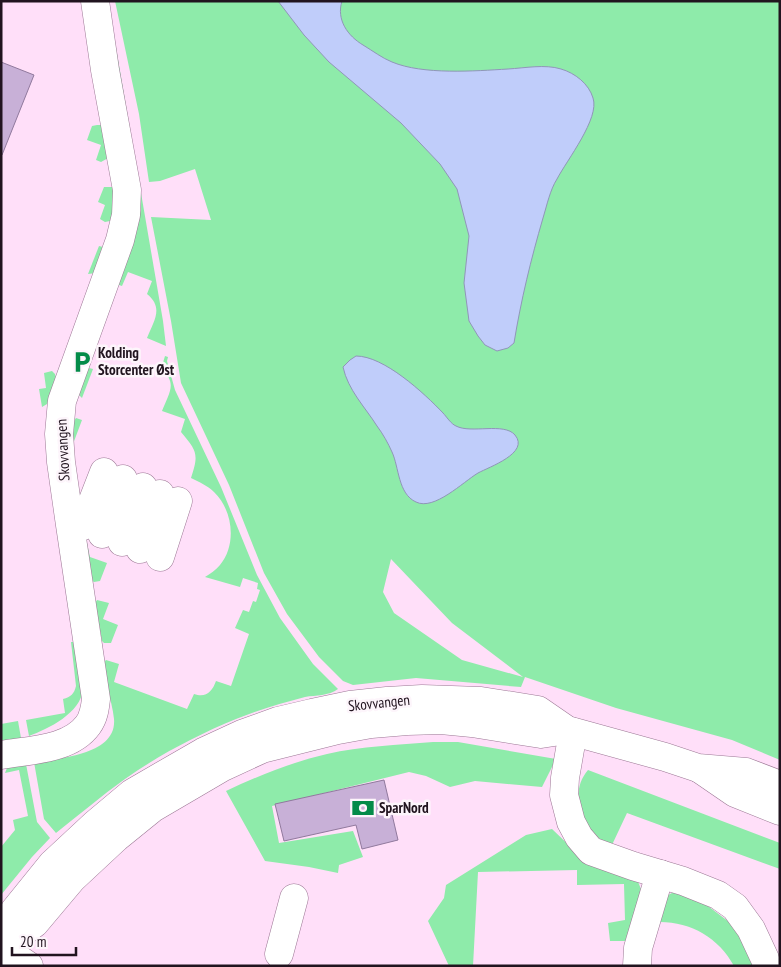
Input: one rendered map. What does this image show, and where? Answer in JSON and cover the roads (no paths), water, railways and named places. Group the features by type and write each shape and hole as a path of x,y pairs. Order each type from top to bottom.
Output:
{"street":[{"name":"Skovvangen","path":"1,755 53,746 67,741 79,734 89,724 96,705 96,686 70,525 59,434 62,401 120,240 126,215 127,190 105,70 95,1"},
{"path":"126,543 146,489"},
{"path":"126,543 146,489"},
{"path":"126,543 146,489"},
{"name":"Skovvangen","path":"4,948 14,911 52,864 132,793 203,752 242,734 278,721 340,707 422,699 481,701 538,710 570,731 698,768 746,772 780,785"},
{"path":"570,731 564,795 571,822 590,851 683,881 718,895 735,908 751,929 767,966"},
{"name":"Skovvangen","path":"698,768 736,793 780,811"},
{"path":"638,966 638,948 660,874"},
{"path":"279,954 294,898"},
{"path":"4,948 29,966"}],"water":[{"path":"278,1 342,1 342,21 348,32 363,45 392,62 405,66 449,71 548,67 566,71 576,76 588,88 593,98 592,116 551,193 530,264 514,343 508,348 497,351 485,345 469,321 464,283 469,236 457,189 440,164 401,123 329,62 304,35"},
{"path":"356,356 379,362 403,377 415,386 454,425 470,429 503,429 510,431 515,435 518,442 517,448 506,458 478,473 440,499 423,504 416,502 410,498 402,487 389,445 353,391 345,375 343,367"}],"place":[{"name":"Kolding Storcenter Øst","path":"82,362"},
{"name":"SparNord","path":"363,808"}]}
